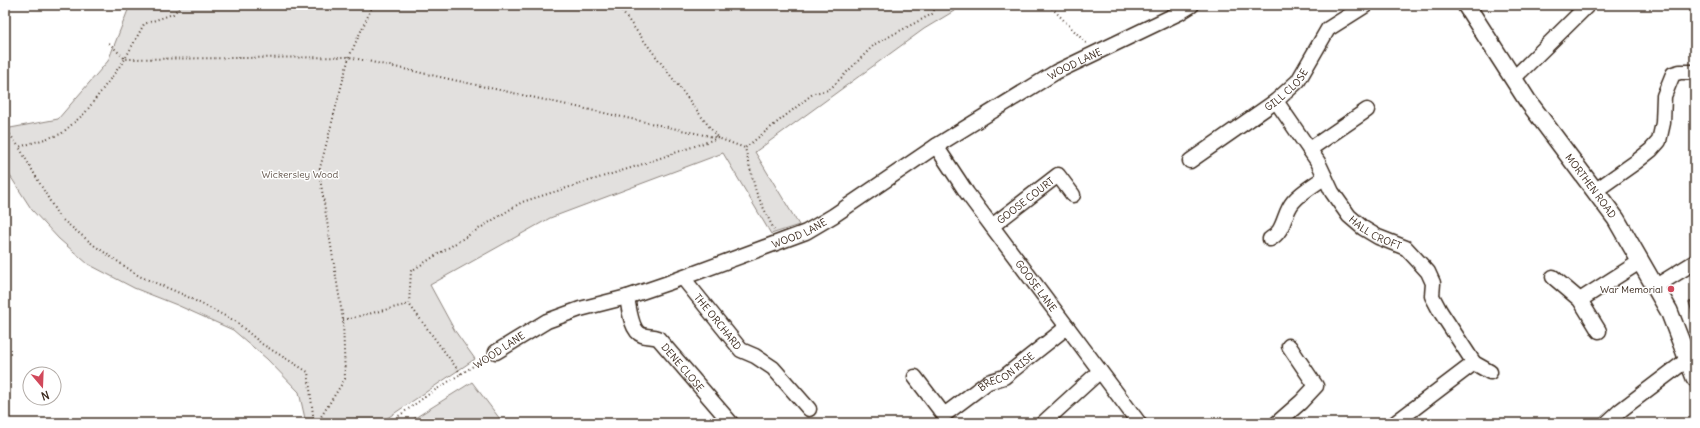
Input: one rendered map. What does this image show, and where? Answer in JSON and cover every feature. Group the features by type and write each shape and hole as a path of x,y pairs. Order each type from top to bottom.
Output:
{"main road":[{"name":"MORTHEN ROAD","path":"1466,5 1527,100 1616,219 1670,311 1692,369"}],"street":[{"name":"WOOD LANE","path":"496,352 547,321 580,309 627,297 683,278 806,232 936,146 1056,72 1179,13 1192,5"},
{"name":"GILL CLOSE","path":"1190,161 1276,101 1298,81 1328,29 1366,5"},
{"path":"1514,78 1588,5"},
{"path":"1595,190 1636,162 1655,145 1662,132 1664,96 1673,74 1680,72 1695,72"},
{"name":"HALL CROFT","path":"1276,101 1310,149 1326,177 1332,192 1349,216 1363,228 1378,237 1406,248 1423,266 1433,283 1432,296 1440,311 1474,362"},
{"path":"1310,149 1367,110"},
{"name":"GOOSE LANE","path":"936,146 992,226 1138,423"},
{"name":"GOOSE COURT","path":"992,226 1058,175 1073,195"},
{"path":"1270,239 1276,236 1284,224 1288,209 1293,201 1326,177"},
{"path":"1580,300 1641,261"},
{"path":"1656,286 1695,262"},
{"path":"1553,277 1580,300 1599,331"},
{"name":"THE ORCHARD","path":"683,278 741,350 755,356 773,368 809,409"},
{"name":"DENE CLOSE","path":"627,297 634,328 643,335 652,335 658,338 731,423"},
{"name":"BRECON RISE","path":"915,377 946,419 988,382 1004,377 1067,327"},
{"path":"1277,423 1301,402 1316,386 1289,346"},
{"path":"1394,423 1474,362 1490,372"},
{"path":"1607,423 1621,410 1692,369"},
{"path":"1043,423 1100,371"}],"path":[{"path":"19,147 61,134 85,113 125,59 144,24 173,14 182,5"},
{"path":"318,423 345,379 343,320 319,172 349,57 373,5"},
{"path":"617,5 718,138"},
{"path":"745,148 814,93 829,90 875,44 932,14 937,5"},
{"path":"1049,5 1095,52"},
{"path":"109,44 125,59 349,57 718,138 745,148"},
{"path":"5,128 19,147 59,217 95,246 139,276 182,294 235,321 262,344 308,372 314,423"},
{"path":"461,374 409,304 411,271 522,202 637,166 718,138"},
{"path":"745,148 756,192 769,218 778,243"},
{"path":"343,320 409,304"},
{"name":"WOOD LANE","path":"389,423 429,394 496,352"}],"green space":[{"name":"Wickersley Wood","path":"134,5 964,5 924,29 755,152 799,225 771,234 723,153 550,218 430,285 455,331 475,359 380,423 306,423 299,392 267,359 233,330 134,288 88,264 59,239 32,210 5,168 5,129 58,119 108,61 128,10"},
{"path":"472,382 503,423 407,423"}],"building":[{"path":"1565,5 1581,5 1574,13"},
{"path":"1695,301 1695,319 1694,319 1689,302"}],"place":[{"name":"War Memorial","path":"1671,289"}]}
